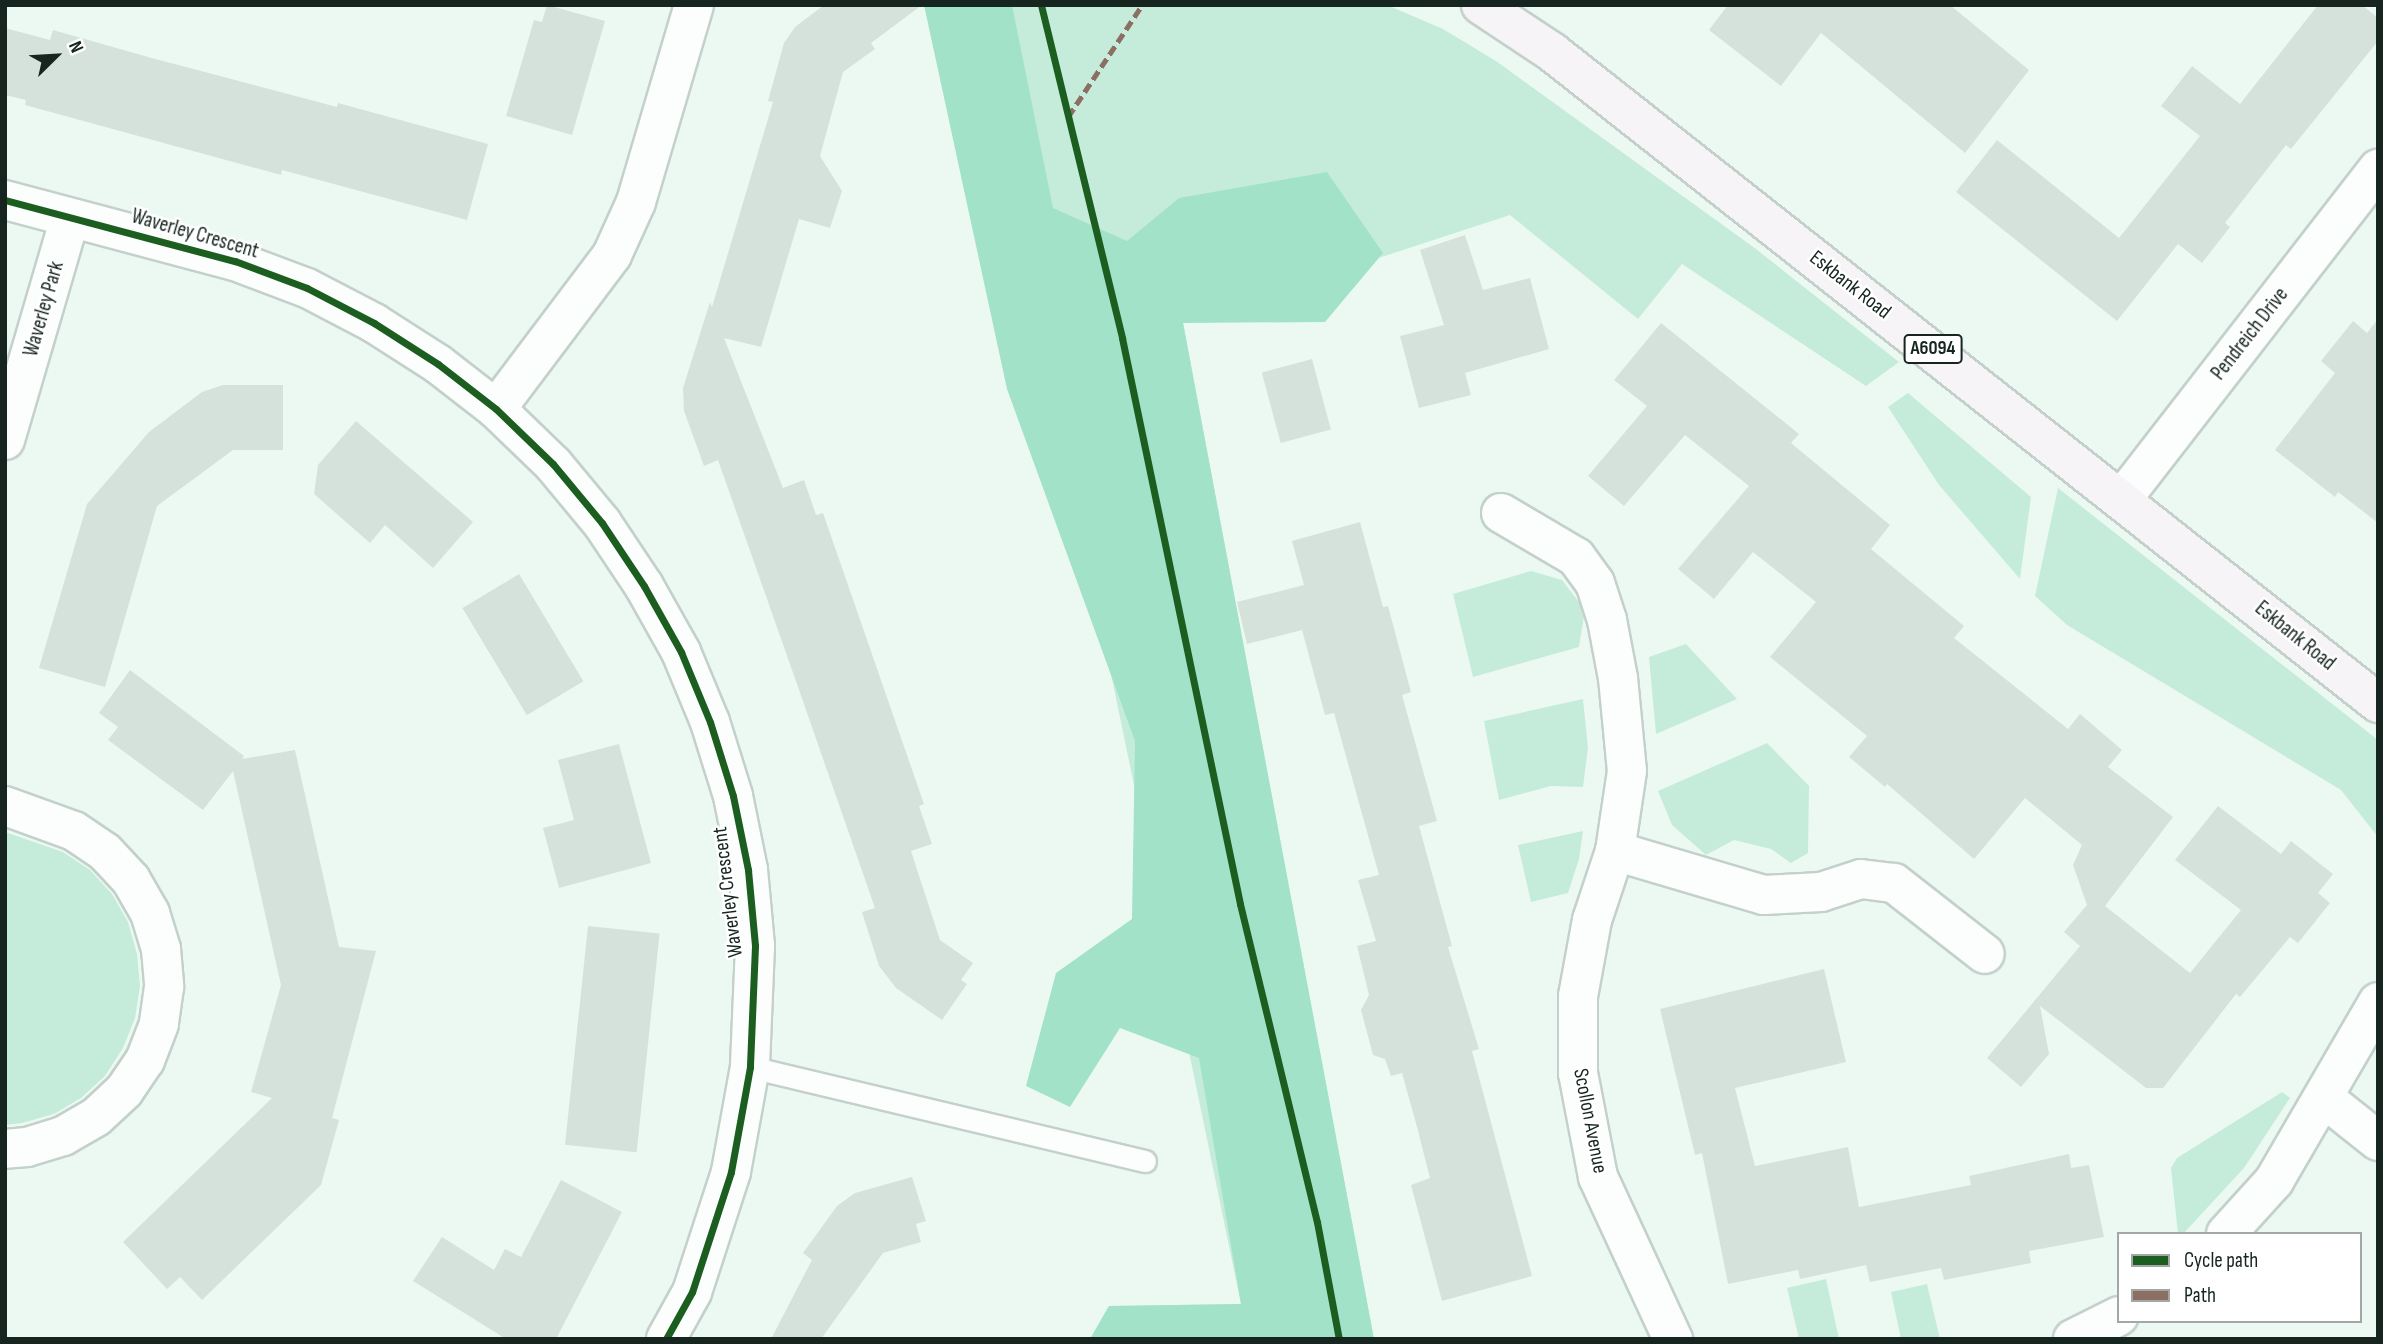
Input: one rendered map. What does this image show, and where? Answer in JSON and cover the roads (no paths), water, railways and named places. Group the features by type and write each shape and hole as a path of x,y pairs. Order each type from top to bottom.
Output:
{"main road":[{"name":"Eskbank Road","path":"1481,5 1552,52 2378,703"}],"street":[{"path":"496,409 612,255 636,202 694,5"},
{"name":"Pendreich Drive","path":"2122,499 2378,169"},
{"name":"Waverley Crescent","path":"5,200 235,261 307,288 374,323 438,364 496,409 553,464 609,533 645,586 681,652 710,722 733,796 748,870 755,946 750,1067 732,1172 692,1292 666,1339"},
{"name":"Waverley Park","path":"5,440 70,218"},
{"name":"Scollon Avenue","path":"1501,513 1576,557 1595,583 1607,620 1618,678 1628,771 1615,851 1592,920 1578,996 1578,1073 1598,1177 1674,1339"},
{"path":"5,806 74,831 105,852 131,880 150,912 158,937 164,987 159,1024 145,1060 124,1091 96,1117 64,1136 27,1147 5,1149"},
{"path":"1615,851 1764,894 1821,892 1861,879 1894,883 1985,954"},
{"path":"2228,1232 2274,1181 2378,1002"},
{"path":"2324,1098 2378,1141"},
{"path":"2073,1339 2117,1317"}],"lane":[{"path":"750,1067 1145,1161"}]}
